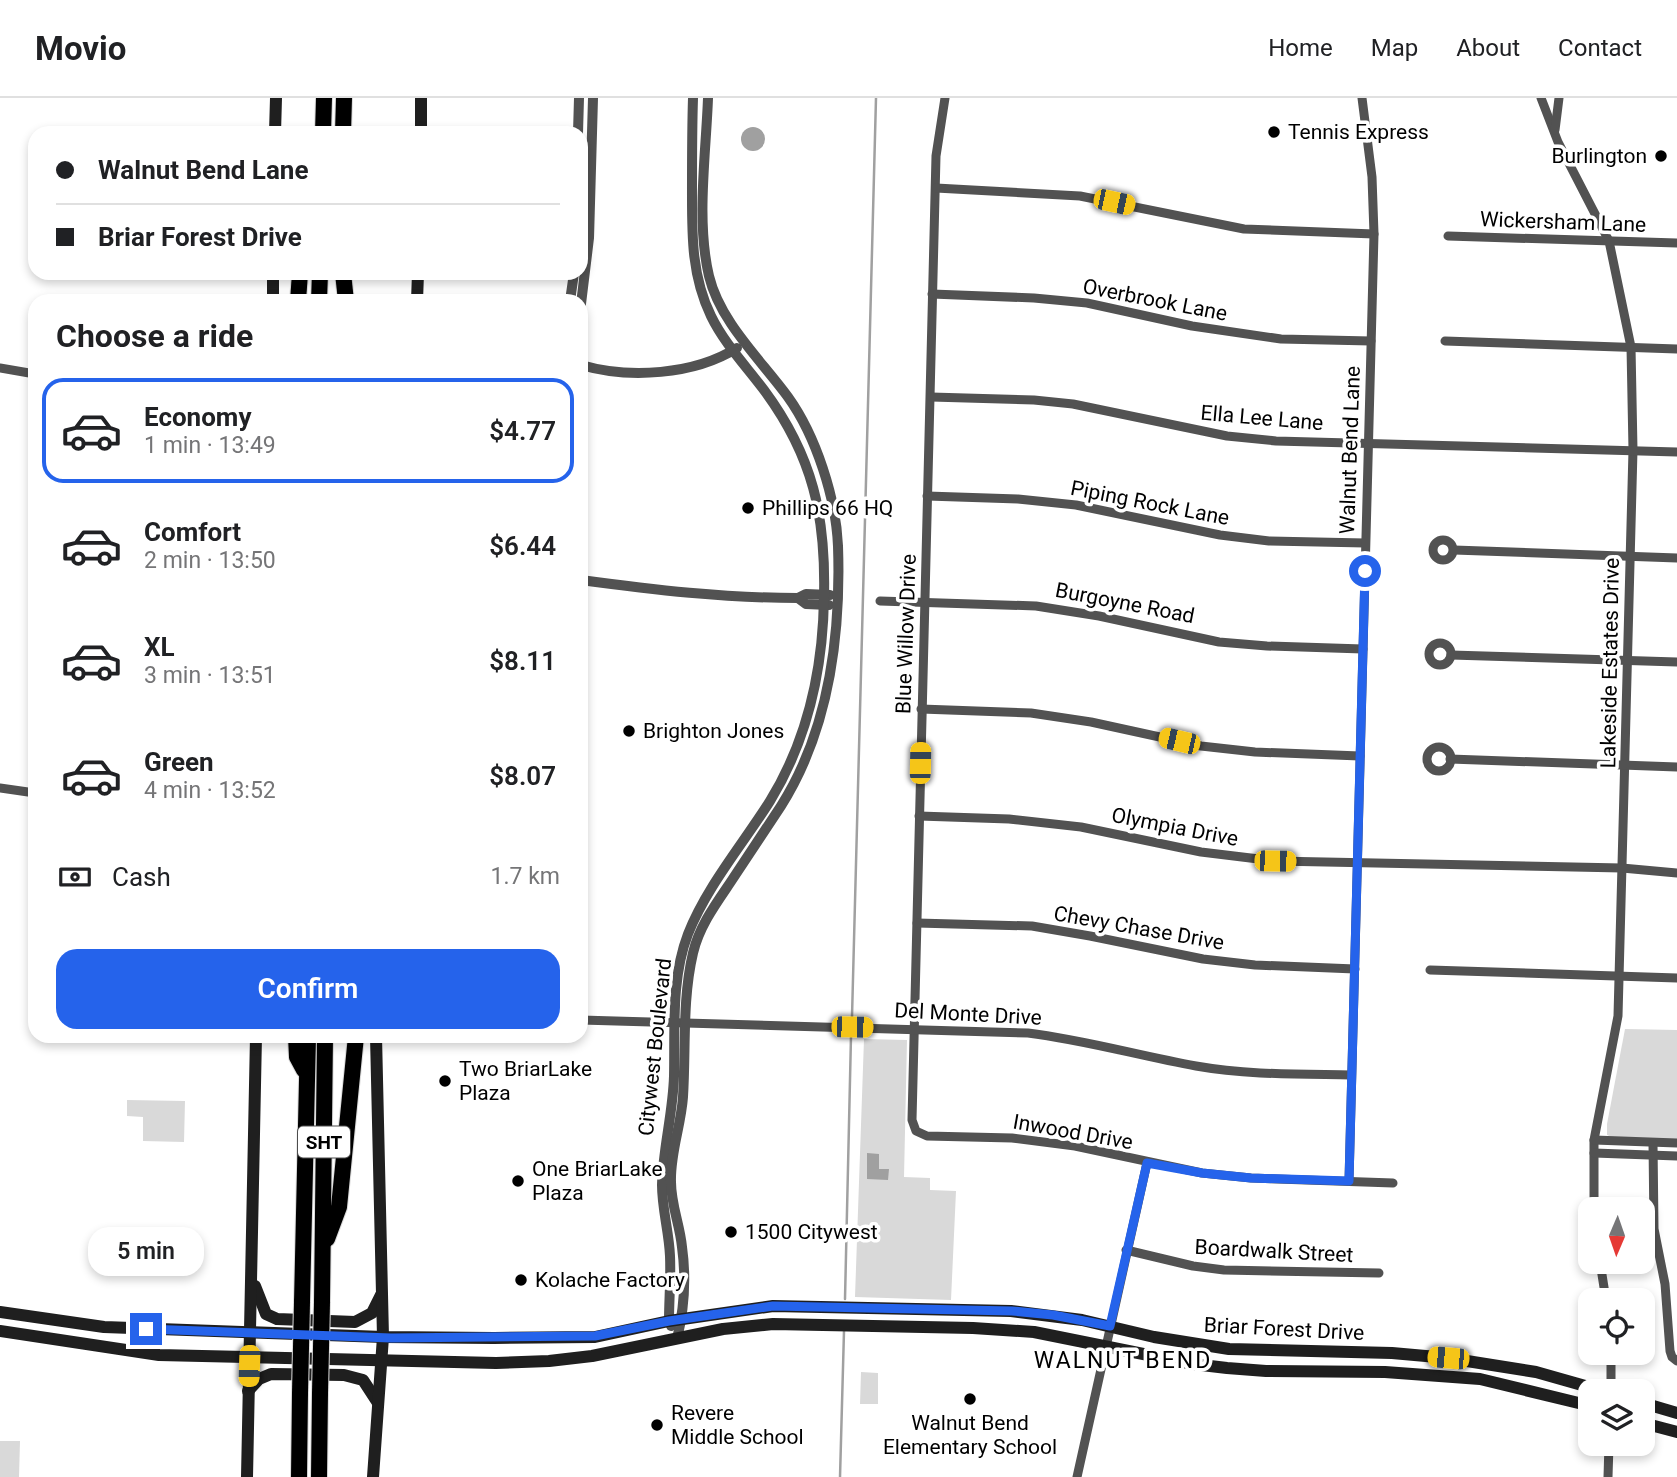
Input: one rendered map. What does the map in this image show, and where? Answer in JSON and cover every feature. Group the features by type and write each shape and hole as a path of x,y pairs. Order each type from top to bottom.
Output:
{"highway":[{"path":"323,126 324,98"},
{"path":"343,126 344,98"},
{"path":"296,1043 297,1057 307,1077"},
{"name":"SHT","path":"299,1477 308,1043"},
{"name":"SHT","path":"319,1477 326,1043"},
{"path":"323,1248 339,1207 355,1043"}],"main road":[{"path":"275,126 276,98"},
{"path":"421,98 421,126"},
{"path":"247,1477 256,1043"},
{"path":"373,1477 383,1337 376,1043"},
{"path":"252,1279 266,1314 277,1319 355,1322 372,1313 382,1293"},
{"path":"773,1306 773,1324"},
{"name":"Briar Forest Drive","path":"0,1312 104,1327 383,1337 494,1338 595,1336 675,1320 773,1306 1012,1311 1053,1315 1154,1337 1229,1349 1392,1353 1448,1358 1536,1372 1578,1384"},
{"path":"884,1308 884,1326"},
{"name":"Briar Forest Drive","path":"0,1331 159,1355 496,1363 549,1362 592,1356 723,1329 773,1324 973,1328 1034,1332 1193,1364 1230,1368 1385,1372 1480,1380 1578,1403"},
{"path":"494,1338 496,1363"},
{"path":"248,1391 259,1378 271,1374 344,1375 363,1380 378,1403"},
{"path":"1655,1407 1677,1413"},
{"path":"1655,1426 1677,1432"}],"street":[{"path":"579,98 582,126"},
{"path":"585,126 593,98"},
{"name":"Citywest Boulevard","path":"692,98 693,257 697,279 711,317 791,430 811,475 820,514 830,600"},
{"name":"Citywest Boulevard","path":"677,1339 675,1320 682,1247 674,1213 671,1182 674,1142 683,1102 681,1022 677,986 689,933 709,895 772,798 802,735 814,694 838,545 834,509 820,463 803,422 789,398 745,343 718,298 709,276 703,223 708,98"},
{"name":"Blue Willow Drive","path":"945,98 936,156 912,1120 916,1131 927,1136 956,1137"},
{"name":"Walnut Bend Lane","path":"1349,1181 1374,234 1372,177 1362,98"},
{"name":"Lakeside Estates Drive","path":"1541,98 1558,142 1609,241 1631,346 1633,450 1620,975 1618,1016 1594,1140 1594,1197"},
{"path":"1555,131 1559,98"},
{"path":"936,188 1080,196 1244,229 1374,234"},
{"name":"Wickersham Lane","path":"1448,236 1677,243"},
{"name":"Overbrook Lane","path":"932,294 1087,303 1234,334 1281,339 1371,341"},
{"path":"1445,341 1677,349"},
{"path":"588,366 621,372 689,370 745,343"},
{"path":"0,368 28,373"},
{"name":"Ella Lee Lane","path":"930,397 1060,403 1227,436 1276,441 1677,452"},
{"name":"Piping Rock Lane","path":"927,496 1018,499 1076,505 1220,535 1269,541 1365,543"},
{"path":"1454,550 1677,558"},
{"path":"588,581 702,595 798,598 806,604 830,600"},
{"name":"Burgoyne Road","path":"880,601 1036,606 1099,616 1219,642 1363,649"},
{"path":"1451,654 1677,662"},
{"path":"921,709 1031,713 1091,722 1200,746 1255,752 1360,755"},
{"path":"1450,759 1677,767"},
{"path":"0,788 28,792"},
{"name":"Olympia Drive","path":"919,816 1009,819 1081,827 1201,852 1275,861 1622,868 1677,873"},
{"name":"Chevy Chase Drive","path":"917,923 1032,926 1203,960 1355,969"},
{"path":"1430,970 1677,978"},
{"name":"Del Monte Drive","path":"588,1020 1028,1033 1064,1037 1197,1066 1238,1071 1351,1075"},
{"name":"Inwood Drive","path":"956,1137 1012,1138 1050,1143 1202,1173 1251,1178 1393,1183"},
{"path":"1594,1140 1677,1143"},
{"path":"1653,1143 1654,1229 1665,1284 1670,1351 1677,1362"},
{"path":"1594,1153 1677,1156"},
{"path":"1076,1477 1147,1163"},
{"name":"Boardwalk Street","path":"1126,1250 1193,1266 1224,1270 1379,1273"},
{"path":"1608,1477 1609,1456"}],"shaded area":[{"path":"753,127 764,134 765,139 758,150 753,151 742,144 741,139 748,128"},
{"path":"1625,1029 1677,1030 1677,1140 1616,1139 1607,1135"},
{"path":"864,1039 907,1040 904,1177 930,1178 930,1190 956,1191 951,1300 855,1297"},
{"path":"127,1100 185,1101 184,1142 143,1141 143,1117 127,1116"},
{"path":"867,1153 879,1154 879,1169 889,1169 888,1180 867,1179"},
{"path":"861,1372 878,1373 878,1404 860,1404"},
{"path":"0,1441 20,1441 19,1477 0,1477"}],"waterway":[{"path":"852,1017 876,98"},
{"path":"845,1299 851,1036"},
{"path":"840,1477 844,1331"}],"place":[{"name":"Tennis Express","path":"1274,132"},
{"name":"Burlington","path":"1661,156"},
{"name":"Phillips 66 HQ","path":"748,508"},
{"name":"Brighton Jones","path":"629,731"},
{"name":"Two BriarLake Plaza","path":"445,1081"},
{"name":"One BriarLake Plaza","path":"518,1181"},
{"name":"1500 Citywest","path":"731,1232"},
{"name":"Kolache Factory","path":"521,1280"},
{"name":"Walnut Bend Elementary School","path":"970,1399"},
{"name":"Revere Middle School","path":"657,1425"}],"district":[{"name":"WALNUT BEND","path":"1123,1360"}],"route":[{"path":"146,1329 391,1338 595,1336 669,1321 773,1306 1012,1311 1053,1315 1110,1326 1147,1163 1251,1178 1349,1181 1365,571"}]}
